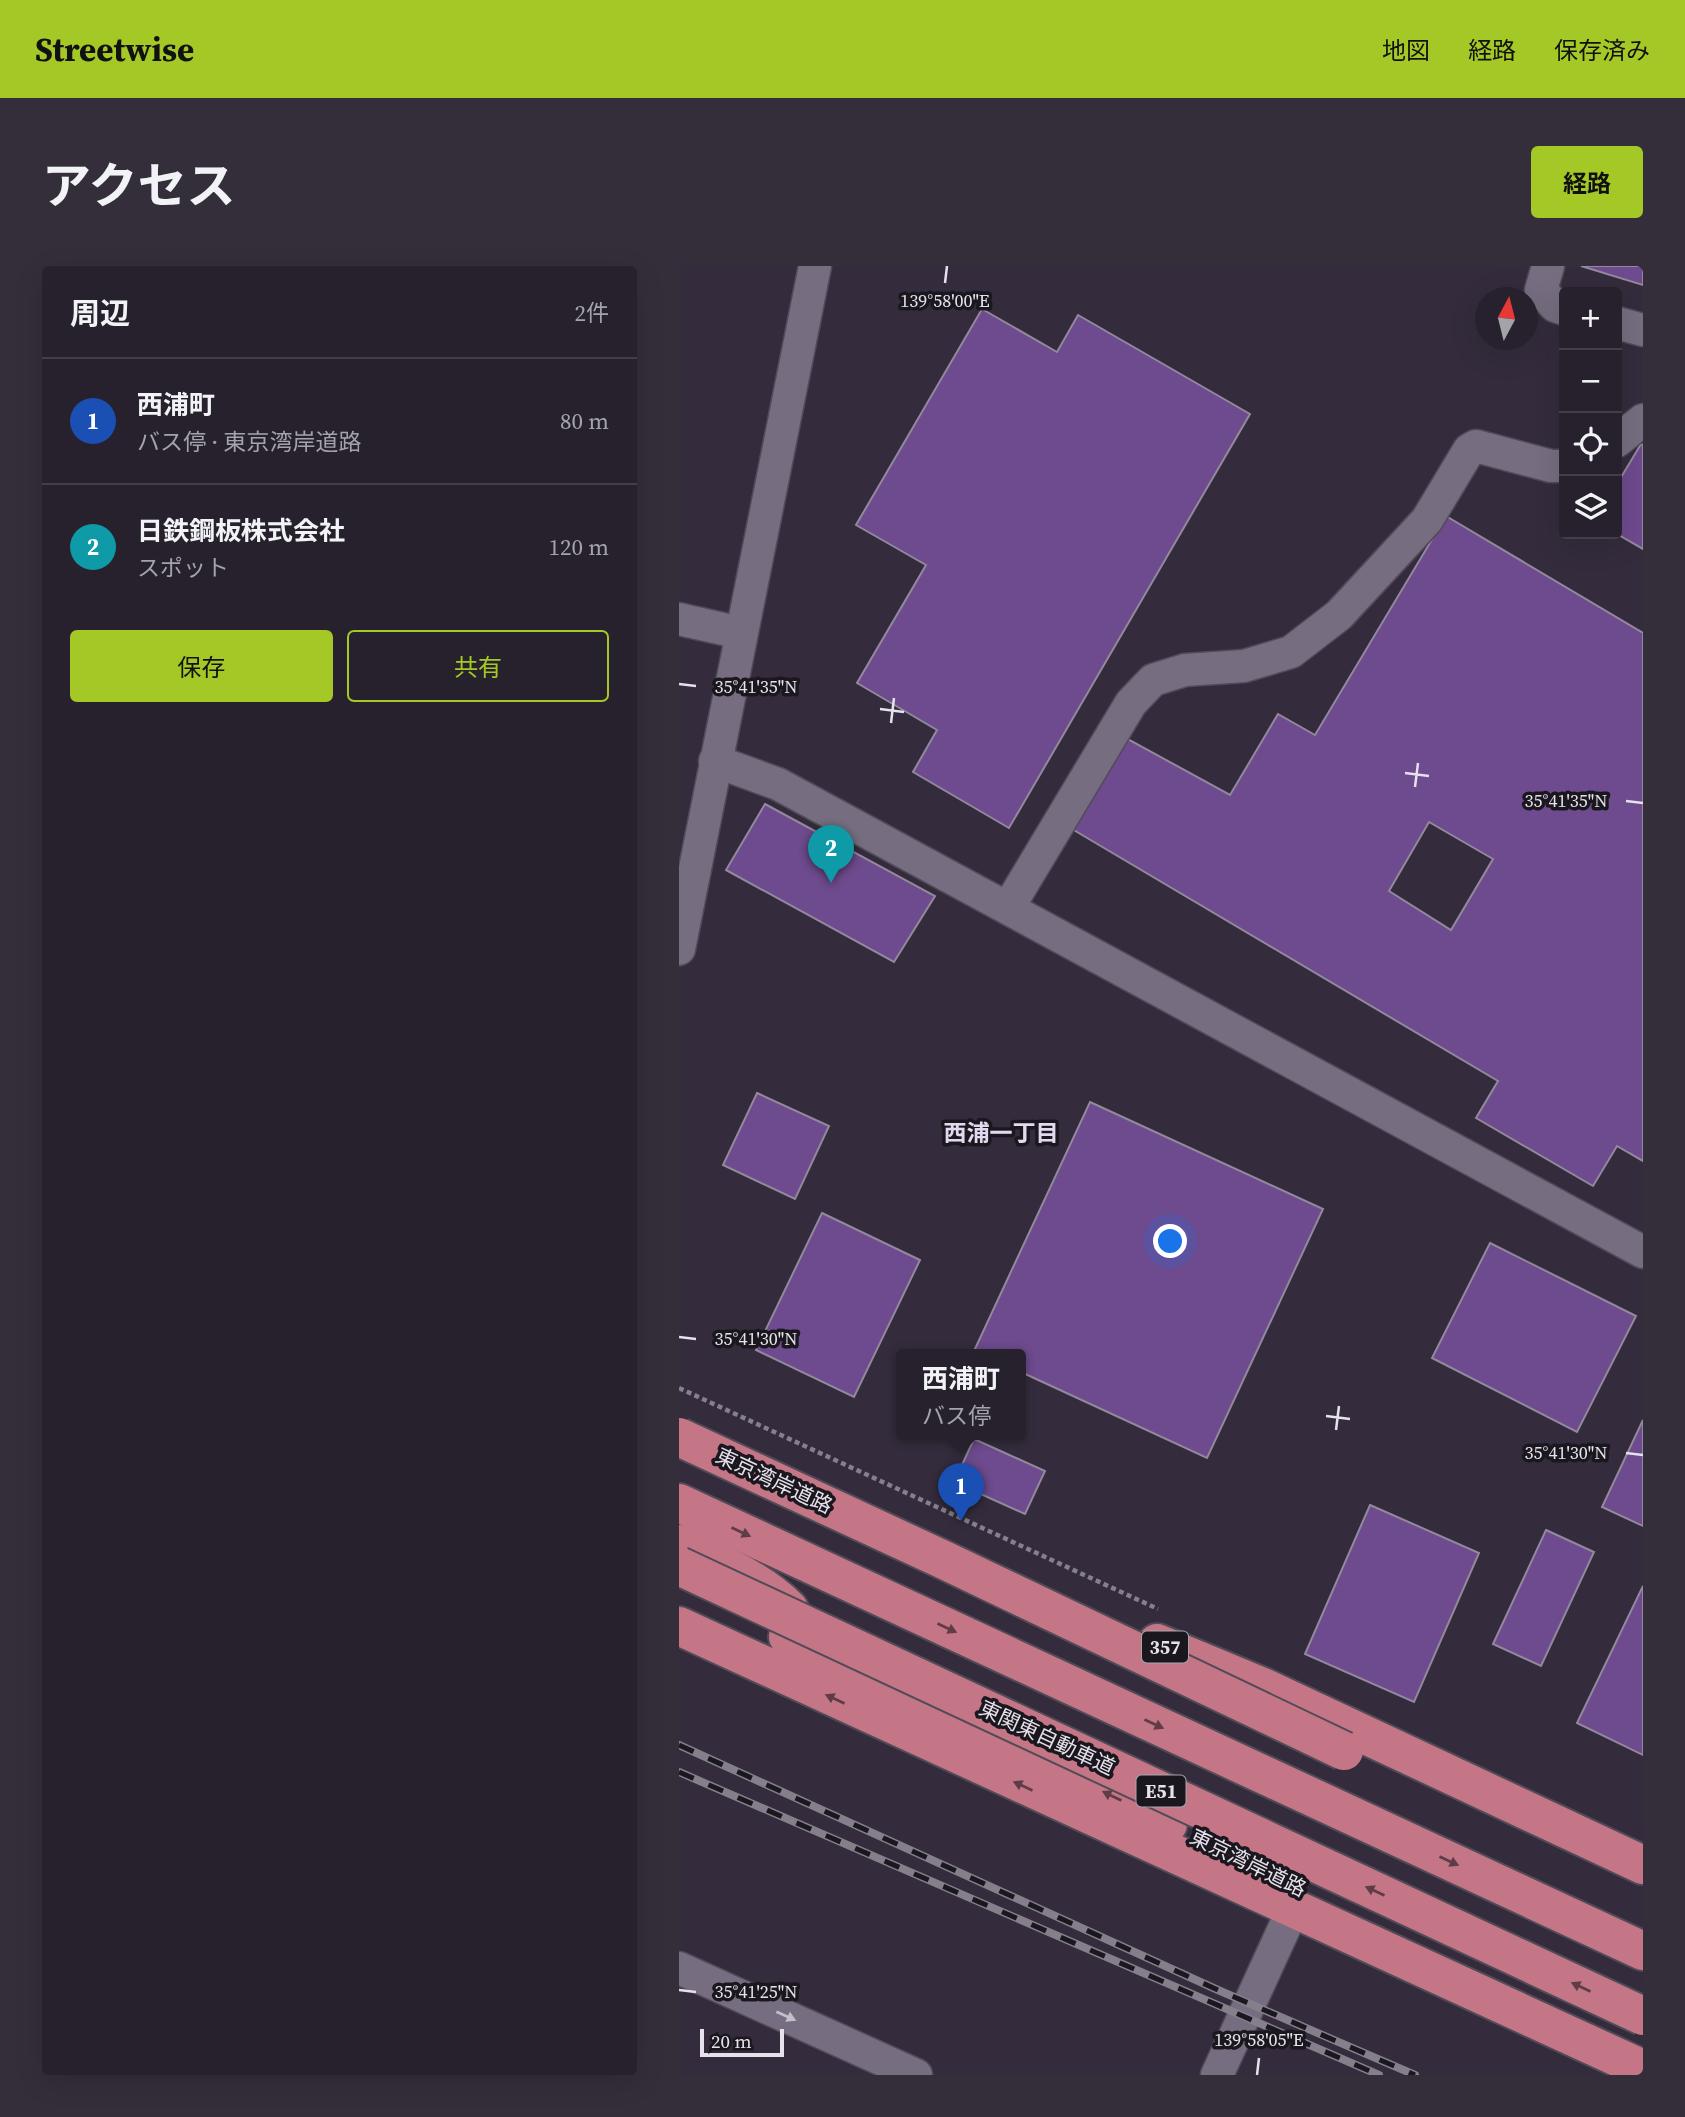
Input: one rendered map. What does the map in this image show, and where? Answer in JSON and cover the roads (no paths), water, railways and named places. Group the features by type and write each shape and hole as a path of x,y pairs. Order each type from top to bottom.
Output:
{"highway":[{"name":"東京湾岸道路","path":"679,1437 1643,1891"},
{"name":"東京湾岸道路","path":"679,1447 1263,1687 1643,1865"},
{"path":"679,1503 1643,1951"},
{"path":"679,1544 748,1577 775,1595 796,1615 813,1649"},
{"name":"東関東自動車道","path":"679,1566 1643,2016"},
{"name":"東京湾岸道路","path":"679,1584 1552,2012 1584,2042"},
{"name":"東京湾岸道路","path":"679,1626 1584,2042 1625,2067"}],"street":[{"path":"679,949 815,266"},
{"path":"1548,266 1541,290 1559,307"},
{"path":"1622,324 1643,330"},
{"path":"1622,437 1643,421"},
{"path":"1008,908 1131,703 1153,680 1185,670 1244,666 1291,652 1339,615 1427,520 1469,450 1476,446 1559,466"},
{"path":"679,619 741,633"},
{"path":"715,761 778,784 1643,1252"},
{"path":"1217,2075 1293,1909"},
{"path":"679,1968 916,2075"}],"railway":[{"path":"679,1745 1218,1990 1415,2075"},
{"path":"679,1772 1379,2075"}],"place":[{"name":"日鉄鋼板株式会社","path":"831,883"},
{"name":"西浦町","path":"961,1521"}],"district":[{"name":"西浦一丁目","path":"1001,1133"}]}
